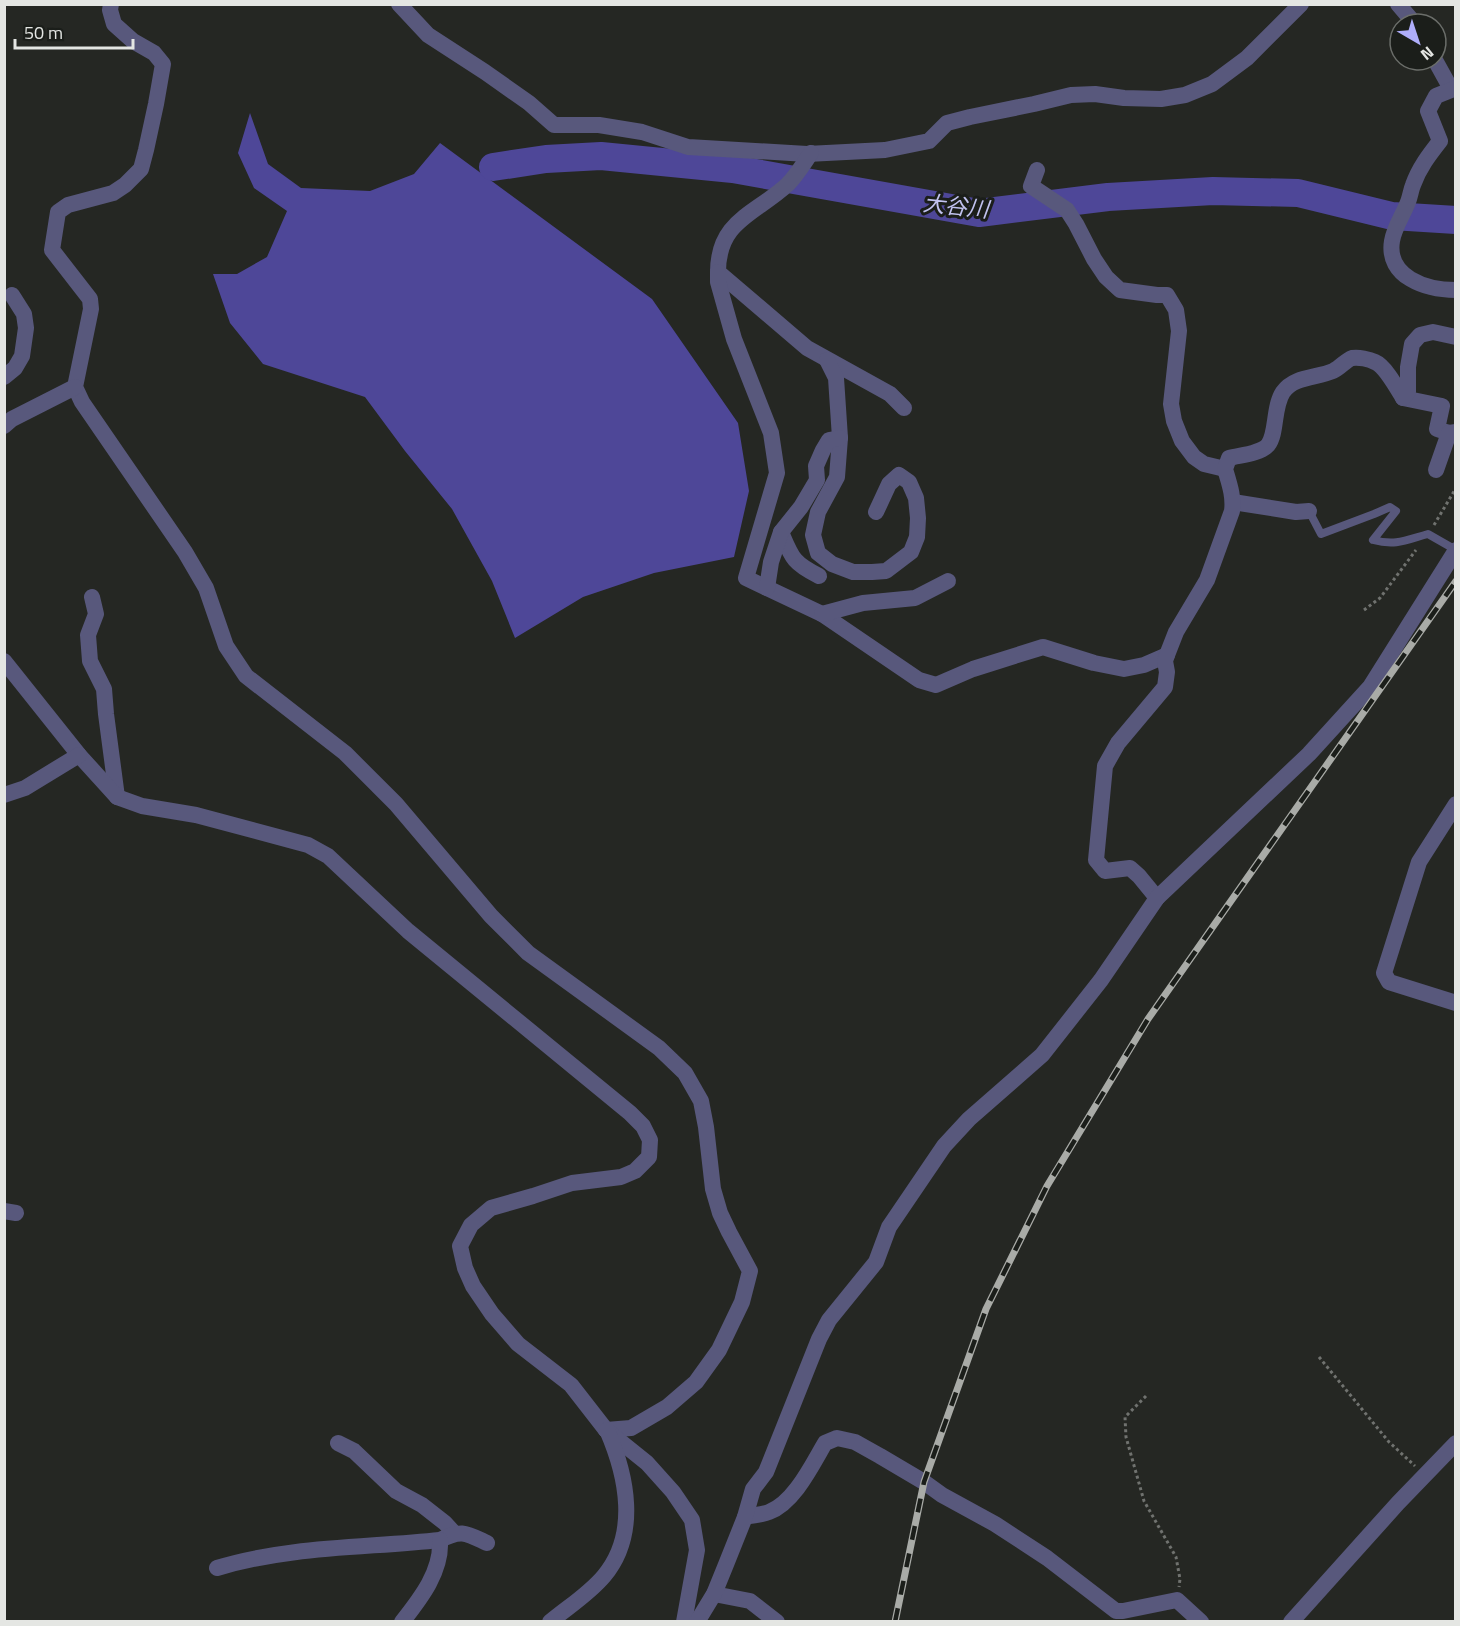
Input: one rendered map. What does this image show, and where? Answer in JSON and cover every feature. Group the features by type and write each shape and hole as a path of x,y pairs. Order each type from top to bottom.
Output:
{"street":[{"path":"111,4 110,10 114,24 133,41 154,53 163,64 154,116 141,169 113,193 68,205 58,212 52,250 90,299 91,309 75,387 82,402 190,561 206,588 226,646 246,676 345,753 396,804 491,916 528,953 659,1048 685,1073 701,1101 715,1197 729,1232 750,1271 742,1302 719,1350 696,1382 667,1407 632,1428 606,1430"},
{"path":"399,4 428,35 529,103 554,125 599,125 631,130 688,147 811,153 885,150 929,141 947,123 1071,95 1095,94 1161,99 1185,95 1212,84 1247,58 1301,4"},
{"path":"1443,72 1453,88 1436,96 1428,111 1440,141 1422,164 1413,184 1409,200 1392,239 1391,257 1413,282 1434,288 1455,290"},
{"path":"811,153 789,183 739,220 730,230 720,249 718,282 734,339 771,433 777,473 746,578 822,614 919,680 936,685 973,669 1043,647 1094,663 1124,669 1144,665 1167,655"},
{"path":"1038,170 1031,186 1067,210 1106,277 1120,290 1167,295 1176,310 1179,331 1171,404 1174,421 1182,441 1194,457 1204,464 1225,469"},
{"path":"718,272 807,348 890,394 904,408"},
{"path":"4,377 15,368 22,356 26,328 24,314 12,295"},
{"path":"1403,398 1408,392 1408,367 1412,344 1420,335 1433,332 1455,337"},
{"path":"1158,898 1130,868 1105,871 1096,860 1105,766 1118,743 1165,687 1167,655 1176,632 1207,580 1232,511 1233,502 1225,469 1229,458 1259,451 1269,444 1274,430 1276,406 1284,390 1297,381 1334,370 1351,358 1362,358 1377,362 1403,398 1442,406 1437,429 1452,433 1436,470"},
{"path":"827,360 836,378 840,438 837,477 818,512 815,524 813,535 818,553 832,564 853,572 886,571 898,563 911,552 917,537 916,498 909,482 899,475 889,484 876,512"},
{"path":"4,426 12,418 75,387"},
{"path":"767,588 771,562 782,532 801,507 817,480 816,466 829,440 840,438"},
{"path":"1233,502 1296,512 1309,511"},
{"path":"782,532 791,556 803,568 819,576"},
{"path":"697,1622 714,1594 745,1517 753,1489 766,1472 819,1339 829,1320 876,1262 889,1227 921,1178 969,1119 1042,1055 1101,980 1158,898 1309,754 1370,687 1454,557"},
{"path":"822,614 863,603 915,598 948,581"},
{"path":"92,597 96,614 88,635 90,661 104,689 117,797"},
{"path":"4,661 79,755 117,797 142,806 196,815 308,845 328,856 408,931 643,1126 650,1140 649,1157 635,1172 621,1177 572,1183 491,1208 471,1225 460,1246 465,1268 473,1286 492,1314 518,1344 571,1385 606,1430 647,1463 673,1492 692,1520 697,1550 684,1622"},
{"path":"4,795 25,788 79,755"},
{"path":"1455,804 1419,862 1384,973 1389,982 1455,1003"},
{"path":"550,1622 583,1596 604,1575 618,1552 627,1522 626,1498 621,1473 606,1430"},
{"path":"745,1517 770,1512 789,1498 825,1443 837,1438 855,1442 995,1524 1047,1558 1116,1611 1177,1600 1201,1622"},
{"path":"338,1443 354,1451 396,1491 422,1505 445,1523 447,1536 435,1571 426,1591 402,1622"},
{"path":"1291,1622 1455,1443"},
{"path":"217,1568 238,1561 302,1551 447,1536 469,1534 487,1543"},
{"path":"714,1594 750,1600 777,1622"}],"lane":[{"path":"1309,511 1321,534 1390,507 1396,511 1373,540 1401,543 1428,534 1454,557"}],"path":[{"path":"1319,1357 1389,1442 1423,1473"},
{"path":"1146,1396 1125,1416 1126,1437 1144,1501 1176,1557 1180,1579 1177,1600"}],"shaded area":[{"path":"250,113 268,164 301,188 370,191 414,174 440,143 652,299 738,423 749,491 734,557 654,573 583,597 515,638 492,581 452,509 365,397 263,364 230,323 213,274 237,274 267,257 287,211 254,188 238,153"}],"waterway":[{"name":"大谷川","path":"493,167 546,159 601,156 733,169 979,213 1108,197 1213,191 1298,193 1392,216 1456,220"}],"railway":[{"path":"895,1622 924,1482 986,1309 1047,1186 1148,1019 1456,581"}]}
